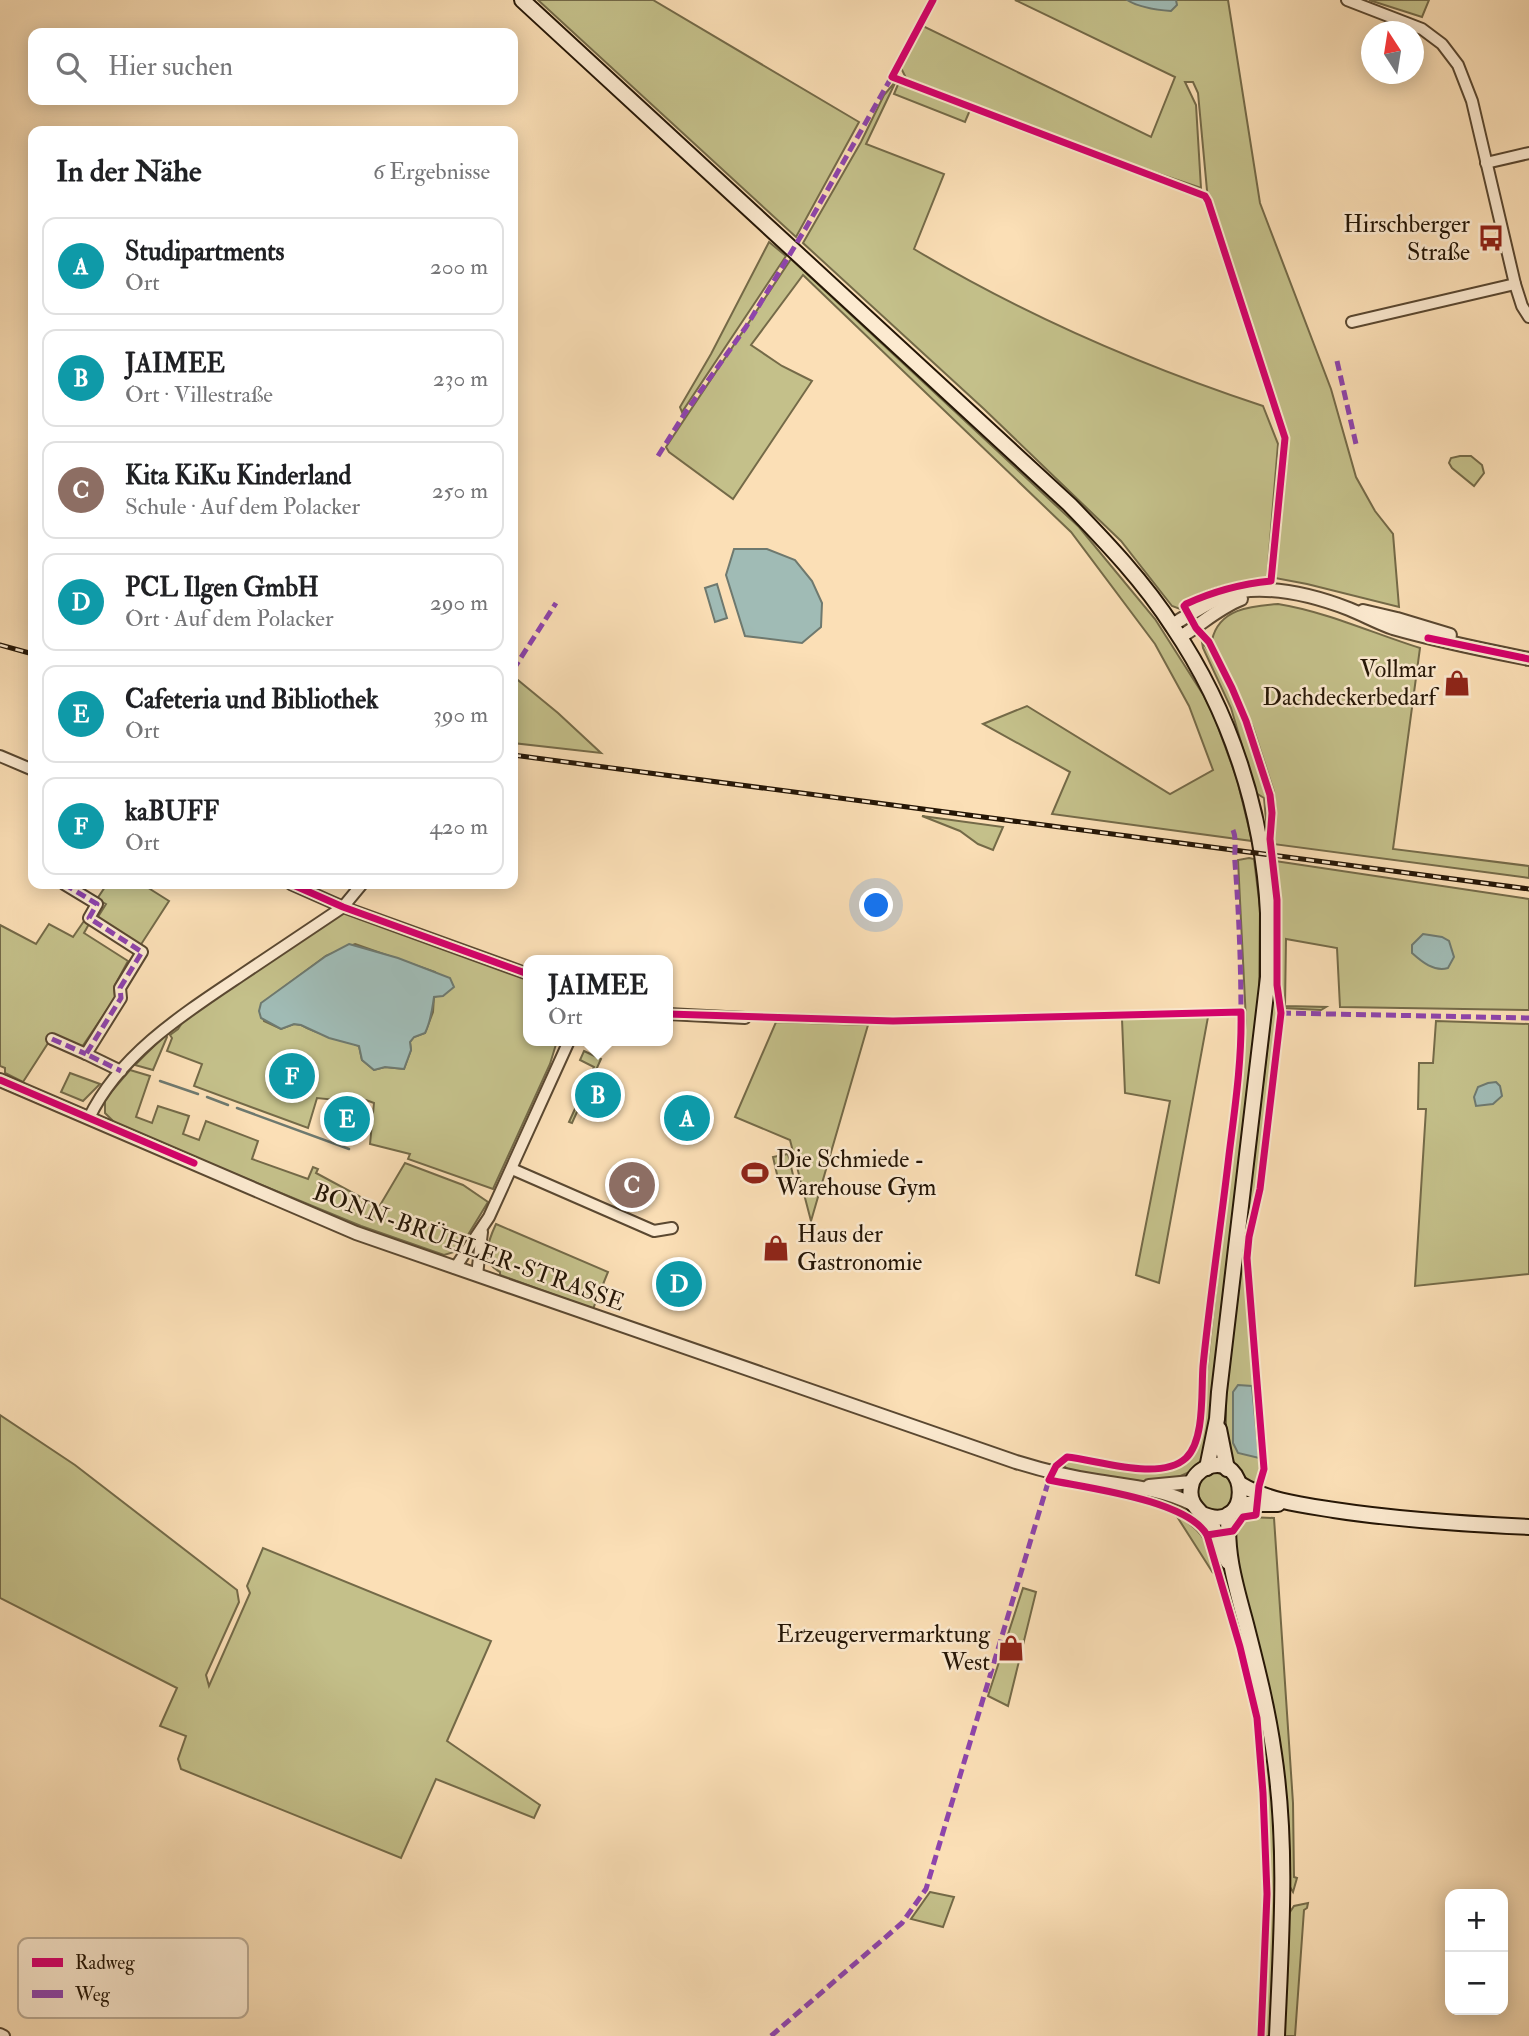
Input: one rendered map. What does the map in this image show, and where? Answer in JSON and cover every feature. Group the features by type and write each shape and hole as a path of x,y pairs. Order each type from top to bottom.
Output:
{"main road":[{"path":"522,0 1070,505 1119,557 1176,631 1225,721 1242,769 1261,852 1268,912 1268,977 1217,1419 1207,1468"},
{"path":"1217,1419 1227,1469"},
{"path":"1230,1567 1228,1537 1232,1512 1241,1493 1240,1484 1227,1469 1219,1466 1207,1468 1198,1473 1191,1482 1190,1493 1197,1509 1212,1525 1230,1567 1265,1707 1279,1794 1283,1869 1277,2036"},
{"path":"1240,1484 1258,1493 1294,1504"},
{"path":"1197,1509 1215,1518 1247,1504 1294,1504 1389,1517 1529,1527"}],"street":[{"path":"1347,0 1422,29 1442,44 1458,65 1469,90 1515,284 1522,306 1529,317"},
{"path":"1486,163 1529,153"},
{"path":"1352,323 1515,284"},
{"path":"1176,631 1196,628 1216,610 1265,591 1289,592 1349,609 1373,621 1529,659"},
{"path":"1434,635 1529,650"},
{"path":"0,756 28,768"},
{"path":"72,889 97,904 89,918 142,952 120,988 121,998 86,1054"},
{"path":"303,889 523,972"},
{"path":"89,1118 98,1099 121,1071 184,1013 343,906 358,889"},
{"path":"673,1014 745,1018"},
{"path":"52,1040 121,1071"},
{"path":"455,1268 483,1229 567,1046"},
{"name":"BONN-BRÜHLER-STRASSE","path":"0,1080 356,1233 1016,1462 1180,1497 1197,1509"},
{"path":"512,1169 654,1231 671,1228"},
{"path":"477,1275 483,1229"},
{"name":"BONN-BRÜHLER-STRASSE","path":"1135,1486 1181,1485 1191,1482"}],"shaded area":[{"path":"538,0 653,0 859,122 796,237"},
{"path":"1015,0 1228,0 1260,203 1331,389 1356,477 1375,511 1393,534 1399,607 1275,578 1288,448 1263,363 1208,201 1198,93 1193,82 1185,82 1196,105 1201,188 906,78 901,68 923,26 1151,137 1175,77"},
{"path":"1369,0 1429,0 1422,17"},
{"path":"896,81 866,144 944,174 914,249 998,296 1084,337 1172,374 1263,406 1278,444 1267,578 1212,589 1181,603 1180,609 1172,606 1121,541 984,409 803,243 861,142 884,95"},
{"path":"899,82 970,110 965,122 894,94"},
{"path":"769,242 786,256 682,412 680,407 711,354"},
{"path":"791,259 1079,527 1155,619 1204,696 1215,719 1237,779 1252,841 1052,814 1070,772 983,724 1027,706 1170,794 1213,770 1189,706 1155,644 1071,532 803,275 751,345 782,366 812,381 733,499 669,452 666,447"},
{"path":"1471,456 1482,465 1484,473 1474,486 1449,463 1451,458"},
{"path":"1278,604 1332,617 1420,648 1393,849 1529,866 1529,878 1273,844 1276,813 1274,792 1253,727 1212,640 1221,622 1237,611"},
{"path":"1202,642 1222,674 1254,747 1267,793 1267,831 1264,798 1256,793 1231,708"},
{"path":"518,680 558,713 601,753 518,744"},
{"path":"922,816 1003,827 993,850 978,844 960,831"},
{"path":"1254,859 1260,908 1259,1000 1209,1439 1205,1453 1191,1471 1159,1481 1121,1480 1070,1471 1064,1466 1071,1459 1142,1471 1160,1471 1176,1467 1189,1458 1199,1443 1246,1021 1238,860"},
{"path":"1275,861 1529,899 1529,1010 1340,1007 1337,948 1286,939 1285,1006 1326,1007 1321,1010 1283,1008 1279,985 1279,915"},
{"path":"104,889 150,889 169,901 140,946 96,920 106,904 97,899"},
{"path":"344,912 523,977 523,1046 555,1046 550,1064 493,1189 408,1159 410,1154 370,1144 374,1103 366,1100 365,1103 317,1098 308,1128 194,1086 202,1064 167,1051 172,1038 170,1035 186,1017","holes":["355,944 435,972 439,995 434,997 433,1012 425,1033 414,1037 410,1042 411,1050 404,1069 385,1067 374,1070 362,1060 359,1046 301,1025 294,1024 281,1029 264,1021 261,1004 326,956"]},
{"path":"84,921 89,924 84,933 128,961 114,987 115,998 82,1047 52,1037 23,1082 5,1073 5,1068 0,1066 0,925 36,944 49,924 73,937"},
{"path":"1275,983 1279,1013 1278,1041 1256,1201 1248,1230 1245,1258 1262,1468 1256,1488 1229,1457 1226,1444 1226,1393"},
{"path":"1208,1016 1159,1283 1136,1275 1170,1101 1125,1093 1122,1019"},
{"path":"1436,1021 1529,1024 1529,1274 1415,1286 1426,1109 1418,1109 1419,1063 1433,1063"},
{"path":"776,1022 868,1025 811,1221 790,1140 735,1117"},
{"path":"165,1035 167,1037 153,1070 135,1065"},
{"path":"584,1051 601,1059 572,1123 569,1122 594,1067 580,1060"},
{"path":"130,1070 150,1076 136,1117 152,1123 158,1106 189,1116 183,1134 199,1140 206,1121 258,1141 252,1159 308,1179 313,1167 318,1169 316,1173 379,1207 405,1163 463,1185 488,1202 461,1250 444,1255 361,1226 117,1125 105,1113 105,1099"},
{"path":"70,1073 100,1084 83,1101 61,1092"},
{"path":"788,1154 794,1179 779,1183 773,1157"},
{"path":"496,1224 608,1272 593,1309 500,1275 488,1257 488,1244"},
{"path":"0,1415 75,1465 237,1590 239,1602 206,1675 209,1686 250,1593 247,1586 263,1548 491,1641 447,1741 540,1805 534,1818 436,1779 401,1858 181,1769 178,1759 186,1736 160,1726 177,1688 0,1598"},
{"path":"1215,1473 1229,1478 1234,1492 1229,1506 1215,1511 1201,1506 1196,1492 1201,1478"},
{"path":"1062,1481 1171,1499 1192,1512 1209,1531 1193,1519 1158,1503"},
{"path":"1176,1515 1204,1538 1213,1573"},
{"path":"1248,1517 1274,1518 1293,1803 1294,1877 1297,1878 1293,1892 1290,1887 1283,1764 1231,1535"},
{"path":"1211,1539 1220,1557 1244,1643 1267,1746 1263,1747 1249,1668"},
{"path":"1023,1588 1036,1592 1008,1706 988,1696"},
{"path":"1265,1760 1269,1760 1275,1863 1272,2036 1265,2036 1270,1869"},
{"path":"930,1892 954,1897 943,1927 911,1919"},
{"path":"1308,1903 1304,1910 1295,2036 1284,2036 1288,1915 1294,1906"}],"water":[{"path":"1127,0 1176,0 1177,5 1171,11 1165,11 1143,7"},
{"path":"734,549 767,549 795,560 812,581 822,603 821,627 802,643 745,636 726,575"},
{"path":"717,584 727,618 715,622 705,588"},
{"path":"1423,934 1449,941 1454,957 1448,968 1433,967 1412,953 1412,945"},
{"path":"349,944 398,958 450,978 454,987 443,996 434,997 427,1029 410,1042 411,1050 404,1069 385,1067 374,1070 362,1060 359,1046 329,1038 301,1025 294,1024 281,1029 261,1018 261,1003 326,956"},
{"path":"1496,1082 1500,1086 1502,1096 1493,1104 1476,1106 1474,1097 1478,1087"},
{"path":"1238,1385 1252,1386 1259,1458 1238,1453 1233,1443 1233,1392"}],"waterway":[{"path":"160,1081 198,1094"},
{"path":"207,1097 228,1105"},
{"path":"237,1108 349,1149"}],"railway":[{"path":"0,645 28,653"},
{"path":"518,756 1529,889"}],"marked path":[{"path":"658,456 746,327 895,71"},
{"path":"1337,361 1356,444"},
{"path":"518,662 556,603"},
{"path":"1233,830 1240,940 1241,1018"},
{"path":"72,889 97,904 89,918 142,952 120,988 121,998 86,1054 121,1071"},
{"path":"1281,1013 1529,1018"},
{"path":"52,1039 86,1054"},
{"path":"771,2036 902,1923 926,1889 1050,1476"}],"cycle path":[{"path":"933,0 892,77 1205,196 1285,438 1271,581 1227,589 1184,606 1196,628 1209,642 1232,688 1246,721 1270,795 1270,839 1277,900 1277,985 1281,1013 1260,1189 1247,1258 1264,1469 1256,1515 1243,1517 1233,1531 1207,1535"},
{"path":"1428,638 1529,659"},
{"path":"302,889 343,907 523,972"},
{"path":"673,1014 893,1021 1241,1012 1238,1084 1203,1366 1201,1415 1192,1450 1175,1465 1145,1469 1067,1457 1056,1466 1049,1480 1158,1504 1196,1523 1207,1535 1240,1647 1257,1718 1267,1894 1261,2036"},
{"path":"0,1080 194,1163"}],"place":[{"name":"Hirschberger Straße","path":"1491,238"},
{"name":"Vollmar Dachdeckerbedarf","path":"1457,683"},
{"name":"kaBUFF","path":"292,1076"},
{"name":"JAIMEE","path":"598,1095"},
{"name":"Studipartments","path":"687,1118"},
{"name":"Cafeteria und Bibliothek","path":"347,1119"},
{"name":"Die Schmiede - Warehouse Gym","path":"755,1173"},
{"name":"Kita KiKu Kinderland","path":"632,1185"},
{"name":"Haus der Gastronomie","path":"776,1248"},
{"name":"PCL Ilgen GmbH","path":"679,1284"},
{"name":"Erzeugervermarktung West","path":"1011,1648"}]}
